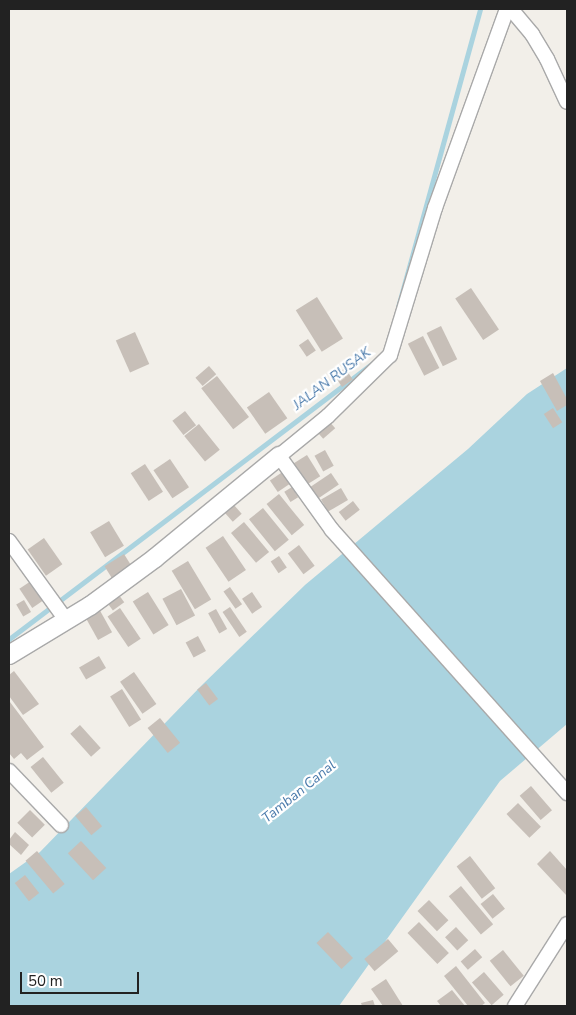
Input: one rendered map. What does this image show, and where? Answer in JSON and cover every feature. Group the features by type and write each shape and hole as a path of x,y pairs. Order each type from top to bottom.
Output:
{"street":[{"path":"9,655 90,606 155,558 328,416 390,355 435,208 507,9"},
{"path":"511,9 532,34 547,59 567,102"},
{"path":"279,456 332,530 567,793"},
{"path":"9,541 66,620"},
{"path":"9,771 61,824"},
{"path":"515,1006 567,924"}],"water":[{"name":"Tamban Canal","path":"567,368 567,724 500,781 339,1006 9,1006 9,874 40,852 202,685 305,585 468,449 527,394"}],"building":[{"path":"471,288 499,329 483,340 455,299"},
{"path":"317,297 343,339 322,352 296,310"},
{"path":"441,326 457,359 443,366 427,333"},
{"path":"135,332 149,364 130,373 116,341"},
{"path":"423,336 439,368 424,376 408,344"},
{"path":"308,339 316,351 307,357 299,345"},
{"path":"209,366 216,374 203,386 195,378"},
{"path":"345,368 353,380 342,387 334,375"},
{"path":"553,373 567,399 567,405 557,411 540,381"},
{"path":"217,376 249,417 233,429 201,388"},
{"path":"269,392 287,418 265,434 247,407"},
{"path":"553,408 562,422 553,428 544,414"},
{"path":"185,411 196,425 183,435 172,421"},
{"path":"328,420 335,428 323,439 316,430"},
{"path":"199,424 220,450 205,462 184,436"},
{"path":"325,450 334,466 323,472 315,456"},
{"path":"307,455 320,476 307,485 293,463"},
{"path":"170,459 189,487 172,498 153,470"},
{"path":"145,464 163,492 149,501 131,473"},
{"path":"284,471 292,483 278,492 270,481"},
{"path":"331,473 339,485 318,499 310,487"},
{"path":"292,487 298,497 290,502 284,492"},
{"path":"341,488 348,500 328,512 321,500"},
{"path":"279,494 304,525 292,535 267,504"},
{"path":"353,501 360,510 346,521 339,512"},
{"path":"233,504 242,514 233,522 224,512"},
{"path":"263,508 289,540 275,551 249,519"},
{"path":"109,521 124,546 105,557 90,532"},
{"path":"244,522 269,552 256,563 231,533"},
{"path":"223,536 246,570 229,582 206,548"},
{"path":"44,538 62,564 46,576 28,549"},
{"path":"299,545 315,566 303,574 288,553"},
{"path":"124,554 132,567 112,579 104,566"},
{"path":"279,556 287,568 279,573 271,562"},
{"path":"188,561 211,600 195,609 172,571"},
{"path":"31,581 44,600 32,608 19,589"},
{"path":"230,587 242,604 235,609 223,592"},
{"path":"181,589 195,615 177,625 162,599"},
{"path":"116,591 124,602 113,611 105,599"},
{"path":"148,592 169,625 153,635 133,602"},
{"path":"252,592 262,607 252,614 242,599"},
{"path":"24,600 31,612 23,617 16,604"},
{"path":"98,607 112,632 98,640 84,615"},
{"path":"230,607 247,632 239,637 223,612"},
{"path":"120,608 141,639 128,647 108,616"},
{"path":"216,609 227,629 219,633 208,613"},
{"path":"198,636 206,651 194,658 186,643"},
{"path":"99,656 106,668 86,680 79,668"},
{"path":"14,671 39,704 23,715 9,696 9,675"},
{"path":"134,672 156,704 142,714 120,682"},
{"path":"206,683 218,699 209,706 197,690"},
{"path":"122,689 141,720 129,727 110,696"},
{"path":"10,702 44,747 27,760 21,753 14,759 9,753"},
{"path":"160,718 180,743 168,753 148,728"},
{"path":"80,725 101,748 91,757 70,734"},
{"path":"43,757 64,783 51,793 31,767"},
{"path":"531,786 552,810 541,820 520,796"},
{"path":"518,803 541,827 529,838 506,814"},
{"path":"86,807 102,826 91,835 75,816"},
{"path":"30,810 45,825 32,838 17,823"},
{"path":"15,832 29,845 21,855 9,844 9,840"},
{"path":"81,841 106,868 93,880 68,853"},
{"path":"37,851 65,884 53,894 26,861"},
{"path":"550,851 567,870 567,896 537,864"},
{"path":"470,856 495,888 482,899 457,866"},
{"path":"25,875 39,893 29,901 15,883"},
{"path":"461,886 493,924 481,935 449,896"},
{"path":"493,894 505,909 493,919 481,904"},
{"path":"429,900 448,920 437,931 417,911"},
{"path":"419,922 449,953 437,964 407,933"},
{"path":"456,927 468,940 457,950 445,937"},
{"path":"328,932 353,958 341,969 316,943"},
{"path":"388,939 398,951 375,971 364,959"},
{"path":"475,949 482,957 468,970 461,961"},
{"path":"503,950 524,976 511,986 490,961"},
{"path":"456,966 485,1003 481,1006 468,1006 444,976"},
{"path":"484,972 504,995 492,1005 472,982"},
{"path":"386,979 403,1006 383,1006 371,989"},
{"path":"452,990 465,1006 441,1006 437,1001"},
{"path":"373,1000 375,1006 362,1006 361,1003"}],"waterway":[{"name":"JALAN RUSAK","path":"398,307 480,9"},
{"name":"JALAN RUSAK","path":"9,639 377,360"}]}
